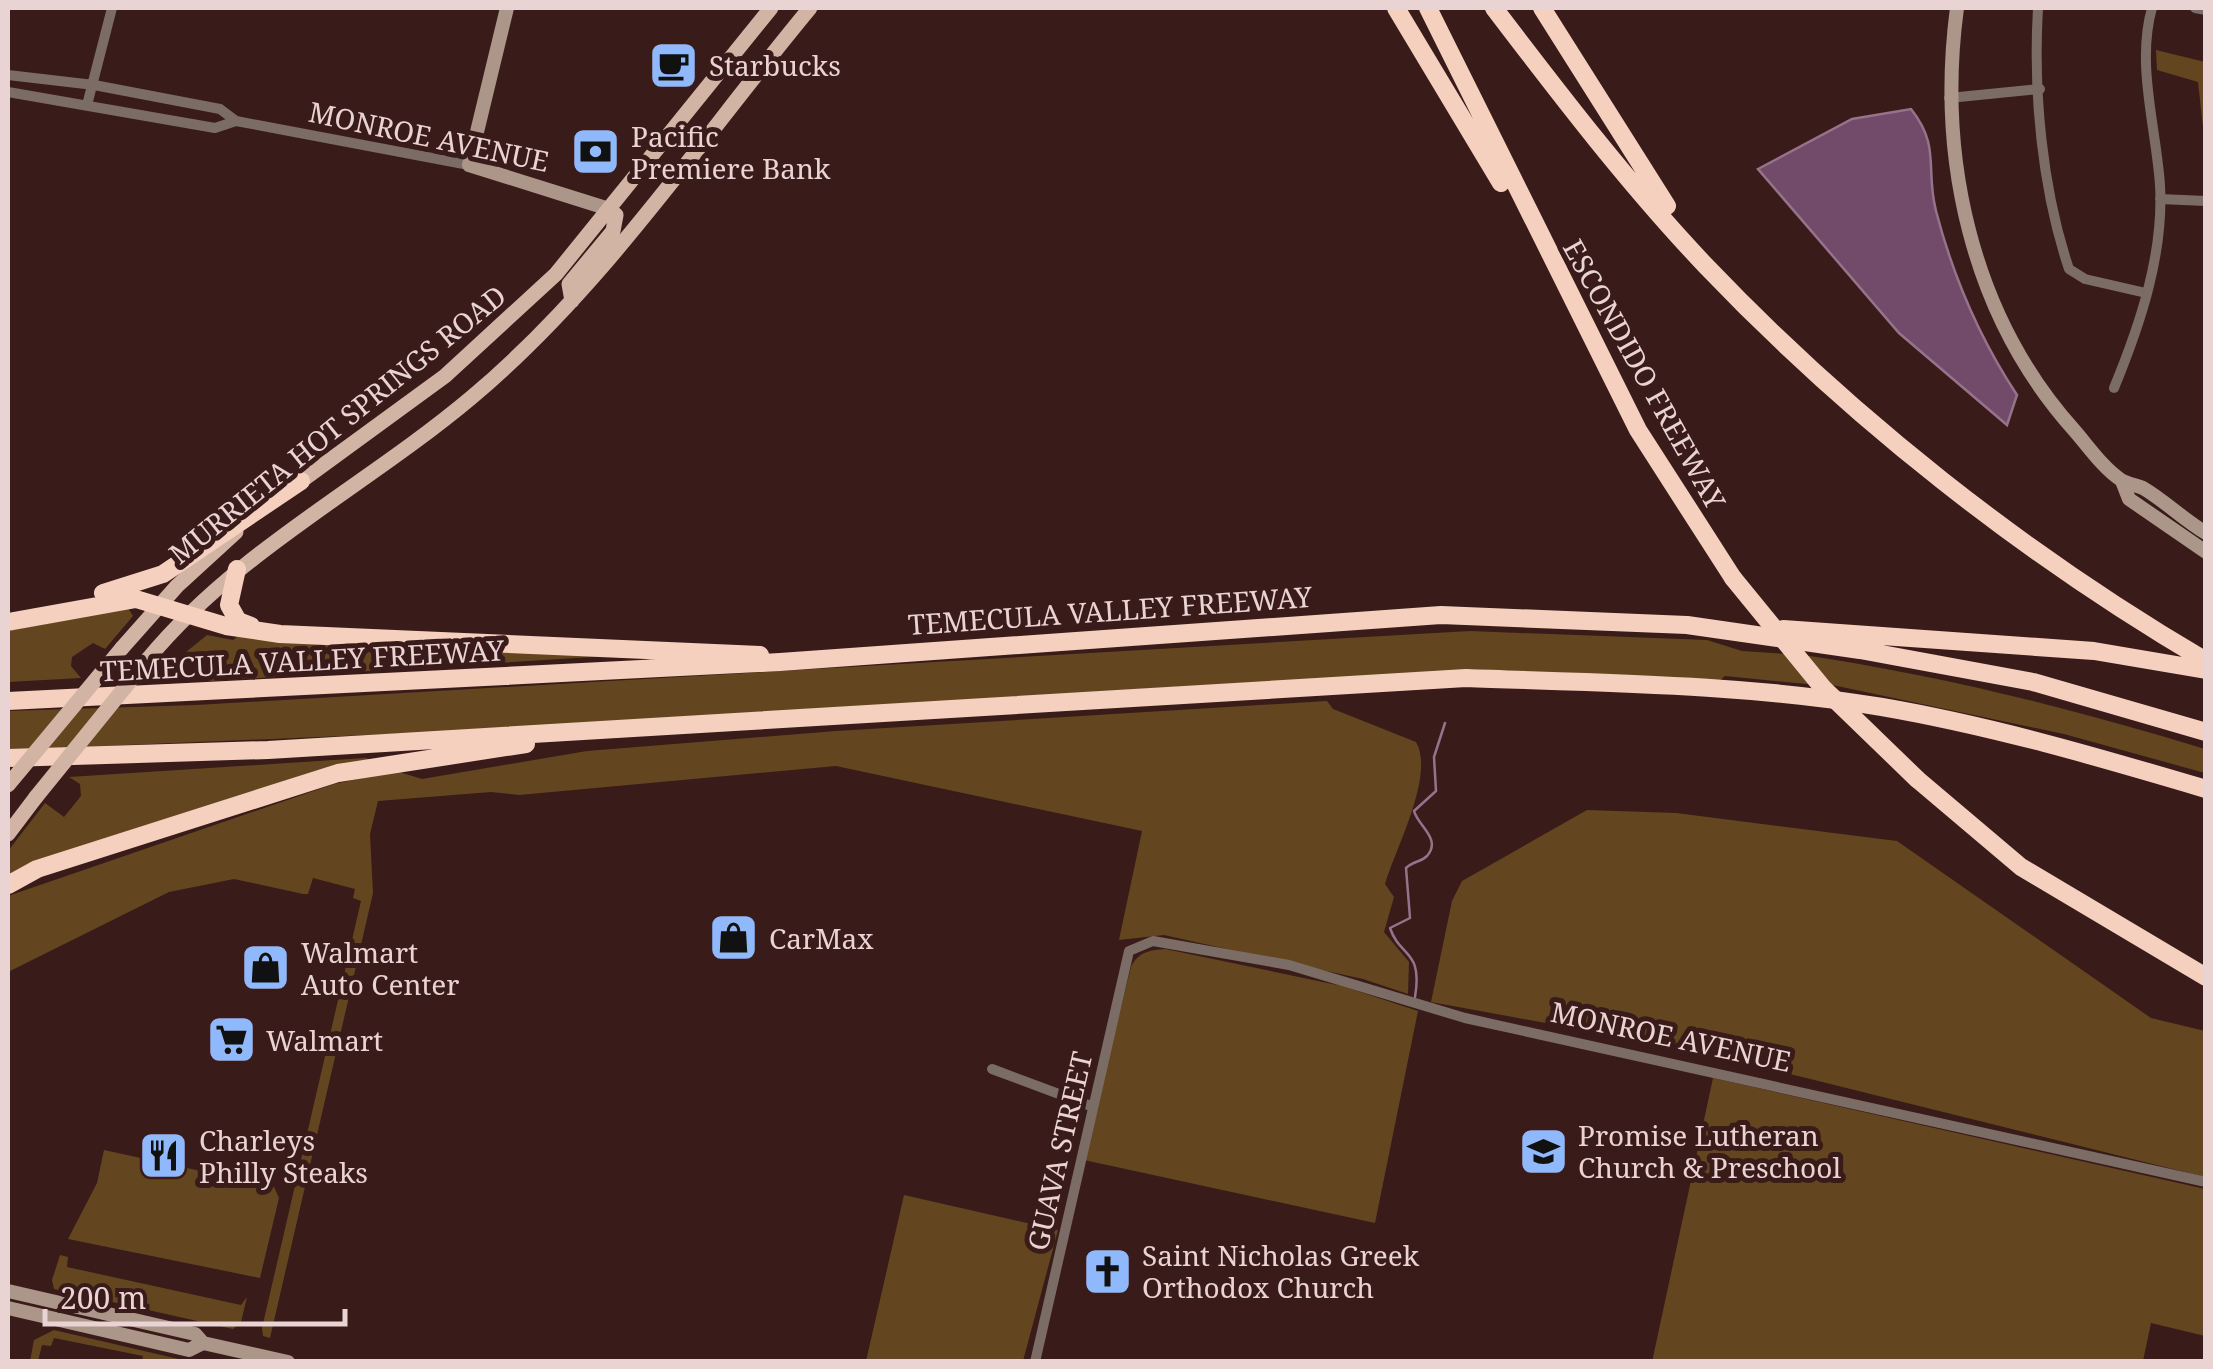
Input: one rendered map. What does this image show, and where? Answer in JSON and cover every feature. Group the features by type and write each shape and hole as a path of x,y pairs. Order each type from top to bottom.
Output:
{"highway":[{"path":"1396,8 1576,312"},
{"name":"ESCONDIDO FREEWAY","path":"1428,8 1576,312 1663,473 1733,578 1822,688 1916,779 2021,867 2206,976"},
{"path":"1494,8 1705,265 1848,399 1966,497 2206,661"},
{"path":"1542,8 1705,265"},
{"path":"8,622 164,574 301,481"},
{"path":"237,569 229,594 233,614 238,621 280,634"},
{"path":"8,622 120,599 161,604 226,626 280,634 752,653 780,662"},
{"name":"TEMECULA VALLEY FREEWAY","path":"8,701 780,662 1440,614 1688,625 2033,682 2206,732"},
{"path":"1688,625 2094,650 2206,670"},
{"path":"8,769 720,720 1466,678 1652,684 1879,707 2030,737 2206,789"},
{"path":"8,886 37,869 338,773 414,758 720,720"},
{"path":"8,758 268,750"}],"main road":[{"name":"MURRIETA HOT SPRINGS ROAD","path":"8,785 122,648 205,560 301,481 445,376 556,274 771,8"},
{"name":"MURRIETA HOT SPRINGS ROAD","path":"8,834 188,612 237,569 471,398 572,301 810,8"},
{"path":"572,301 569,284 613,230 616,215 609,209"}],"street":[{"path":"88,105 112,8"},
{"path":"469,166 507,8"},
{"path":"1957,8 1949,98 1962,206 2000,316 2060,415 2122,481 2129,499 2206,552"},
{"path":"2038,8 2040,89 2049,182 2069,269 2085,279 2146,293"},
{"path":"2114,388 2135,338 2157,249 2160,200 2145,38 2152,8"},
{"path":"2195,8 2206,10"},
{"name":"MONROE AVENUE","path":"8,75 94,85 220,109 236,121 469,166 609,209"},
{"path":"1949,98 2040,89"},
{"name":"MONROE AVENUE","path":"8,92 216,128 236,121"},
{"path":"2160,200 2206,201"},
{"path":"2122,481 2142,488 2206,532"},
{"path":"2150,514 2166,517 2206,542"},
{"name":"MONROE AVENUE","path":"1129,950 1153,941 1289,966 1466,1018 2206,1182"},
{"name":"GUAVA STREET","path":"1035,1362 1129,950"},
{"path":"992,1070 1091,1106"},
{"path":"8,1292 195,1334 203,1343 288,1362"},
{"path":"8,1308 189,1350 203,1343"}],"shaded area":[{"path":"2156,50 2205,62 2205,146 2198,82 2157,70"},
{"path":"1911,109 1926,135 1936,211 1959,283 1991,352 2017,395 2007,425 1899,333 1758,169 1852,119"},
{"path":"128,608 133,616 105,649 93,643 72,657 71,666 81,678 8,682 8,631"},
{"path":"1470,631 1707,640 1742,651 1787,654 1817,685 1725,676 1719,681 1474,671 436,732 8,750 8,711 196,705"},
{"path":"207,635 233,640 238,636 332,645 609,656 210,681 185,675 195,668 186,652"},
{"path":"1796,654 1951,682 2154,734 2205,749 2205,773 2064,734 1823,683"},
{"path":"1327,701 1333,709 1416,742 1421,756 1412,811 1385,884 1394,897 1384,932 1409,962 1408,994 1363,979 1164,935 1119,940 1142,831 836,766 519,795 491,792 378,801 370,834 373,893 270,1338 263,1336 262,1328 361,901 353,898 355,889 313,878 308,894 303,894 234,879 169,892 8,972 8,896 334,784 396,771 422,779 587,751 836,731"},
{"path":"372,760 8,877 8,851 45,803 64,817 81,796 80,784 69,777"},
{"path":"1587,810 1676,813 1897,841 2151,1018 2205,1031 2205,1177 1693,1050 1431,1002 1452,901 1462,881"},
{"path":"1165,949 1342,986 1418,1011 1375,1223 1084,1160 1131,967 1145,953"},
{"path":"1713,1078 2205,1189 2205,1336 2151,1323 2143,1361 1652,1362"},
{"path":"104,1150 274,1187 279,1198 260,1278 68,1239 97,1183"},
{"path":"904,1195 1058,1230 1023,1361 866,1361"},
{"path":"60,1255 68,1257 67,1267 241,1305 247,1297 241,1322 233,1329 54,1289 52,1280"},
{"path":"54,1330 187,1361 142,1361 143,1356 54,1338 51,1346 42,1345 38,1361 30,1361 34,1340"}],"waterway":[{"path":"1415,997 1416,970 1390,928 1410,918 1406,868 1431,850 1431,838 1414,811 1436,791 1434,757 1445,723"}],"place":[{"name":"Starbucks","path":"674,65"},
{"name":"Pacific Premiere Bank","path":"596,152"},
{"name":"CarMax","path":"734,938"},
{"name":"Walmart Auto Center","path":"266,968"},
{"name":"Walmart","path":"231,1040"},
{"name":"Promise Lutheran Church & Preschool","path":"1543,1151"},
{"name":"Charleys Philly Steaks","path":"164,1156"},
{"name":"Saint Nicholas Greek Orthodox Church","path":"1107,1271"}]}
